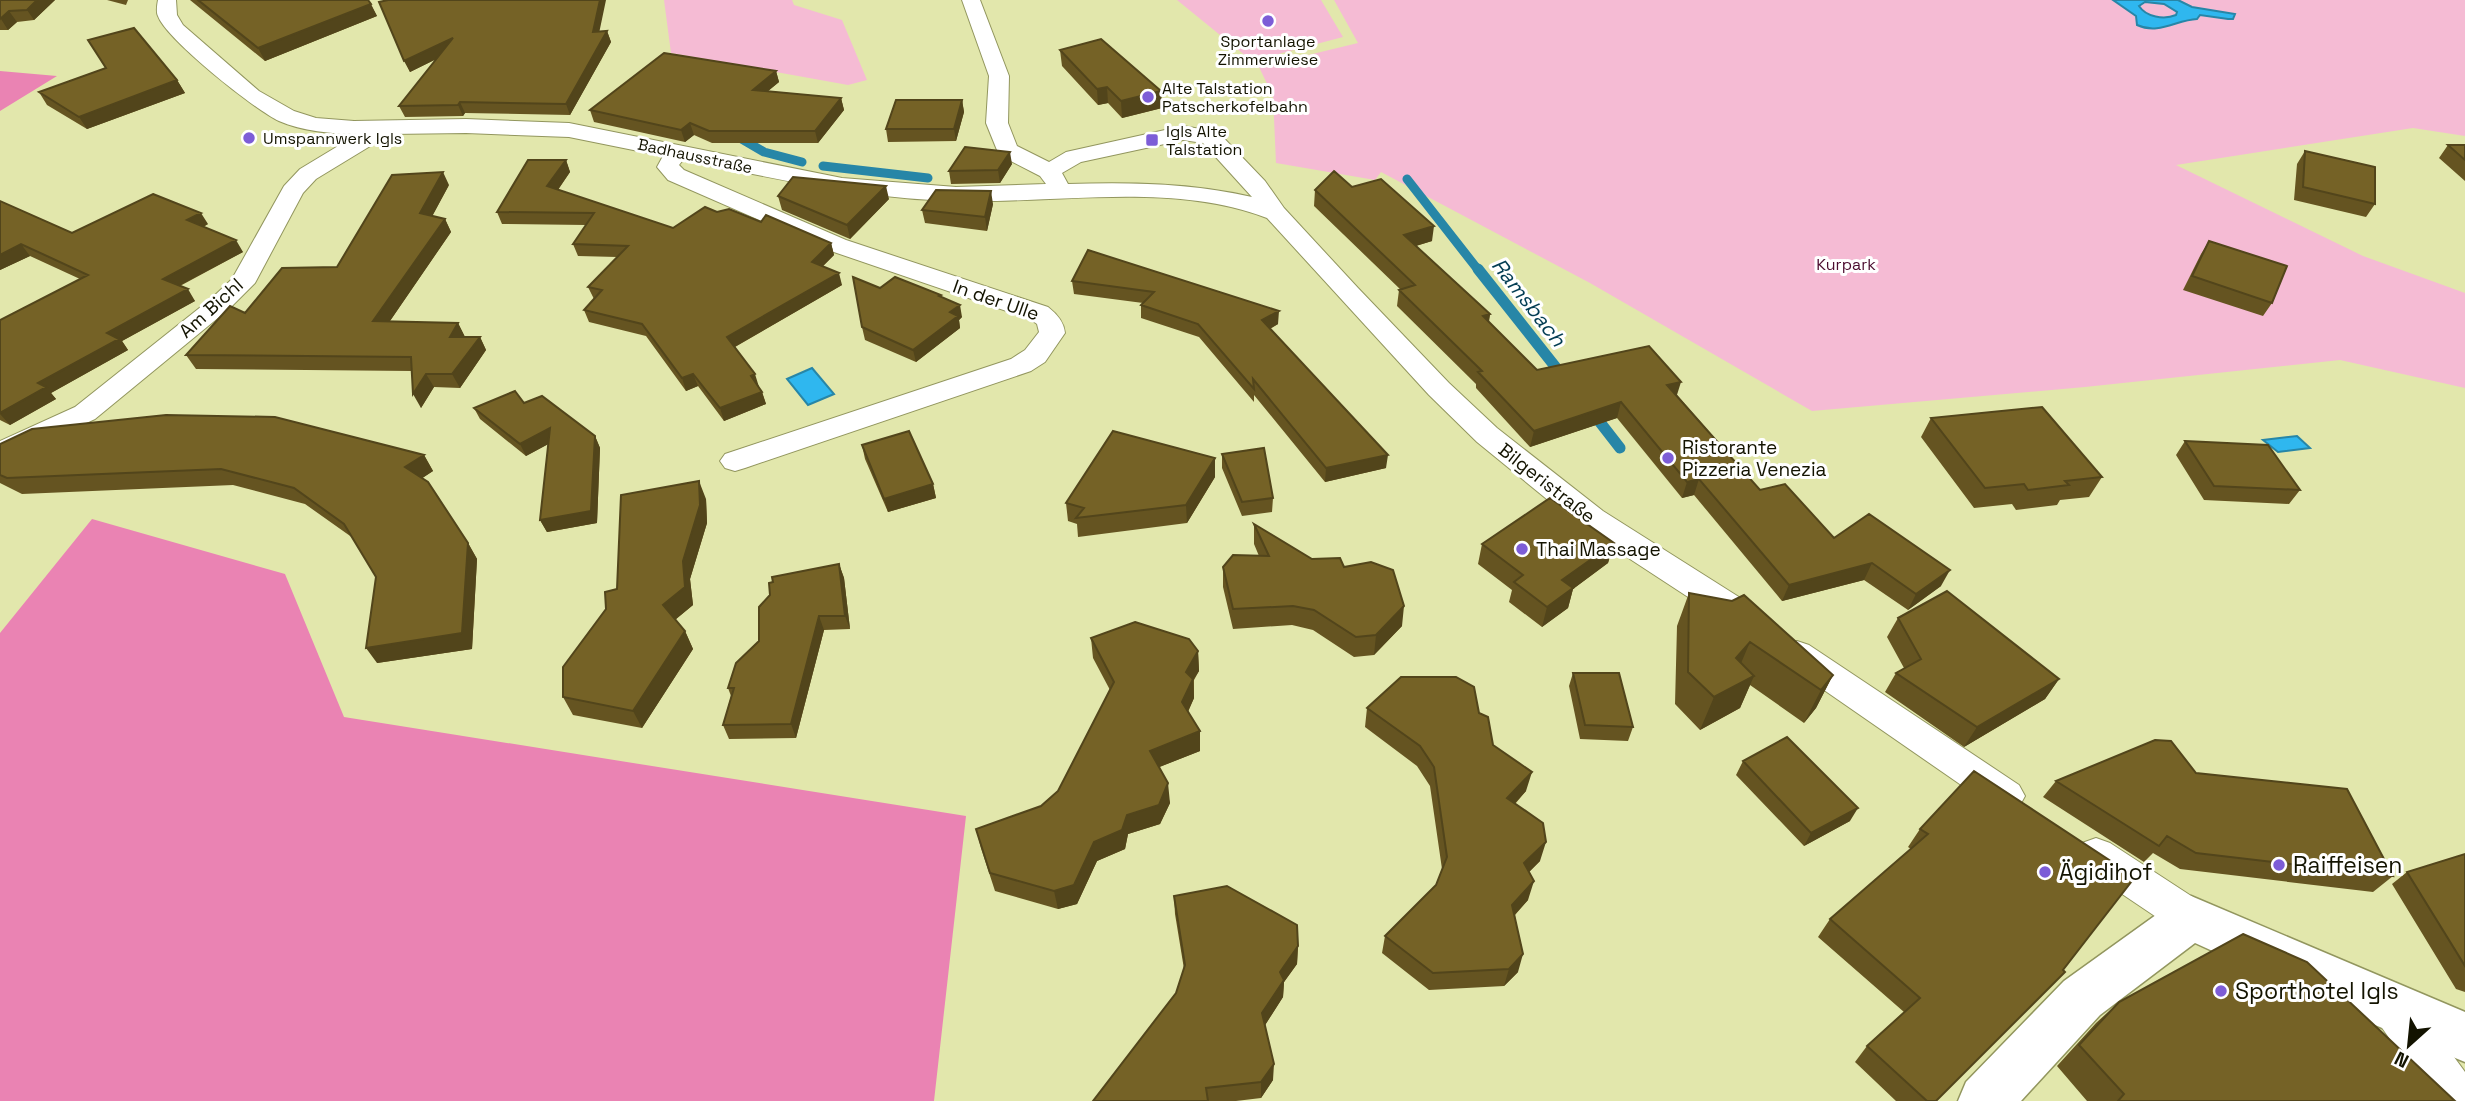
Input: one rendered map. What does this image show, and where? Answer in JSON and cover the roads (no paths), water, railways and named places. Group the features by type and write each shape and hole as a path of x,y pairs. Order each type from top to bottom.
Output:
{"main road":[{"path":"1985,1101 2082,998 2192,918 2393,1008 2465,1037"}],"street":[{"name":"Badhausstraße","path":"167,0 167,15 176,29 252,95 277,111 315,124 386,128 477,126 569,130 800,178 887,190 985,194 1055,181 1194,195 1249,203 1275,213"},
{"path":"971,0 999,76 996,100 1002,141 1007,150 1055,181"},
{"name":"Am Bichl","path":"0,453 85,414 221,303 242,283 283,212 292,191 308,174 386,128"},
{"name":"Bilgeristraße","path":"1055,181 1074,157 1184,133 1210,138 1256,186 1275,213 1439,389 1487,435 1550,488 1592,519 1765,630 1910,733 2028,810"},
{"name":"In der Ulle","path":"678,152 668,164 671,171 677,175 837,245 1039,313 1046,317 1052,327 1052,333 1029,362 735,461"},
{"path":"2075,841 2192,918"},
{"path":"2393,1008 2459,1101"}],"water":[{"path":"2113,0 2178,0 2192,7 2235,14 2233,19 2200,15 2197,19 2160,28 2137,25 2136,16","holes":["2145,2 2164,4 2177,12 2176,15 2156,16 2146,13 2139,6"]},
{"path":"812,368 834,394 808,405 787,379"},
{"path":"2297,436 2310,448 2278,452 2263,440"}],"waterway":[{"name":"Ramsbach","path":"735,135 764,152 802,162"},
{"name":"Ramsbach","path":"823,166 928,178"},
{"name":"Ramsbach","path":"1407,179 1479,271"},
{"name":"Ramsbach","path":"1478,269 1565,379"},
{"name":"Ramsbach","path":"1592,412 1620,448"}],"place":[{"name":"Sportanlage Zimmerwiese","path":"1268,21"},
{"name":"Alte Talstation Patscherkofelbahn","path":"1148,97"},
{"name":"Umspannwerk Igls","path":"249,138"},
{"name":"Igls Alte Talstation","path":"1152,140"},
{"name":"Ristorante Pizzeria Venezia","path":"1668,458"},
{"name":"Thai Massage","path":"1522,549"},
{"name":"Raiffeisen","path":"2279,865"},
{"name":"Ägidihof","path":"2045,872"},
{"name":"Sporthotel Igls","path":"2221,991"}],"park label":[{"name":"Kurpark","path":"1846,264"}]}
